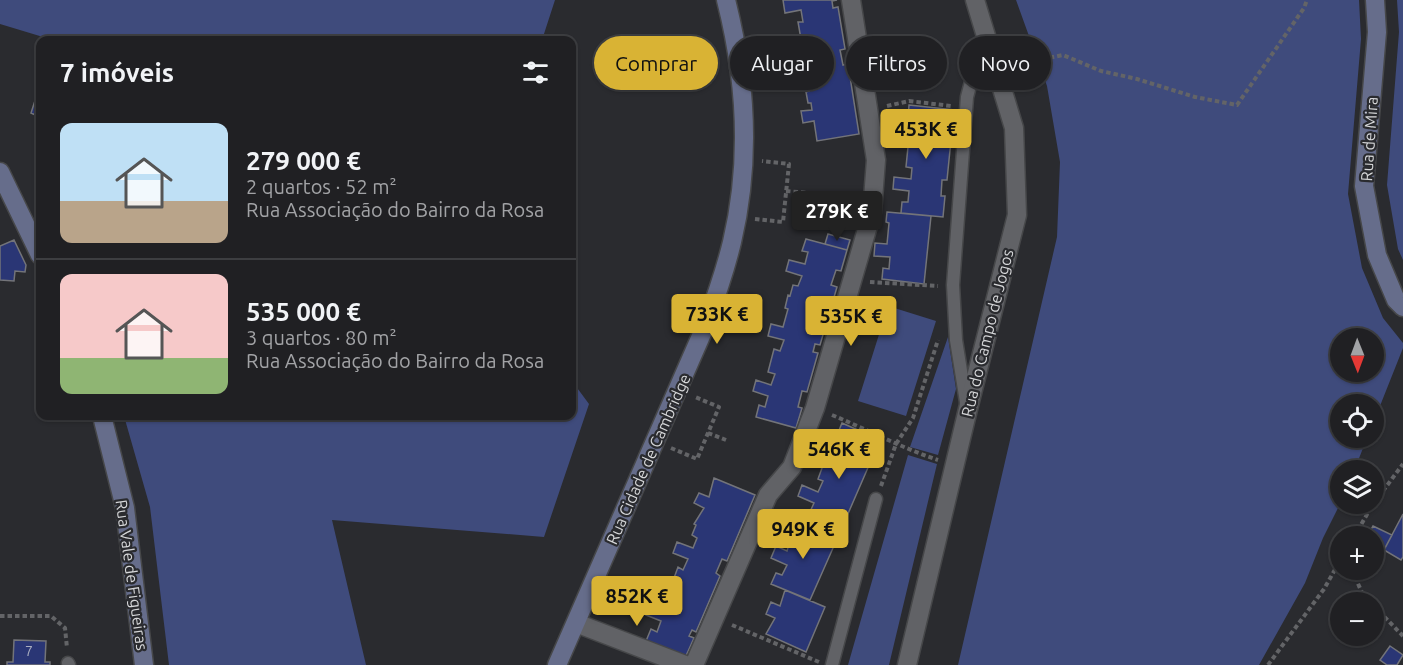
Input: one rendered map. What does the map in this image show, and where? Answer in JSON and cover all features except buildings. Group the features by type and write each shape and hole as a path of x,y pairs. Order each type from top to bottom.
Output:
{"street":[{"name":"Rua Cidade de Cambridge","path":"557,665 656,442 722,281 737,217 745,116 741,71 726,0"},
{"path":"694,665 768,495 792,467 796,457 815,408 872,212 876,160 851,0"},
{"name":"Rua do Campo de Jogos","path":"975,0 987,36"},
{"name":"Rua de Mira","path":"1375,0 1377,32 1364,186 1377,255 1396,300 1403,307"},
{"name":"Rua do Campo de Jogos","path":"907,665 1017,215 1014,128 1003,90"},
{"path":"0,172 36,247"},
{"name":"Rua Vale de Figueiras","path":"103,420 125,508 144,665"},
{"path":"576,623 685,665"}],"lane":[{"path":"968,409 956,340 953,285 967,97 985,29"},
{"path":"832,665 876,499"}],"path":[{"path":"1051,57 1063,55 1101,71 1137,79 1195,97 1237,105 1304,8 1307,0"},
{"path":"909,102 950,106"},
{"path":"737,217 783,222 789,164 743,159"},
{"path":"786,191 833,195"},
{"path":"884,283 927,287"},
{"path":"876,499 896,444 913,418 940,334"},
{"path":"656,442 697,459 719,407 678,390"},
{"path":"838,418 896,444 937,459"},
{"path":"708,433 726,440"},
{"path":"1384,490 1403,464"},
{"path":"1268,665 1330,578"},
{"path":"0,616 51,616 65,627 67,638"},
{"path":"1384,616 1403,636"},
{"path":"714,618 804,656"}],"shaded area":[{"path":"0,0 555,0 543,36 40,36 0,24"},
{"path":"1016,0 1359,0 1361,39 1348,194 1362,268 1383,318 1403,343 1403,348 1384,396 1384,394 1330,394 1330,448 1363,448 1358,460 1330,460 1330,514 1335,514 1305,583 1259,665 958,665 1057,237 1060,162 1048,90 1051,90 1051,36 1029,36"},
{"path":"1397,0 1403,0 1403,260 1398,249 1387,185 1399,32"},
{"path":"888,306 936,321 906,416 858,401"},
{"path":"948,337 956,389 938,455 910,447"},
{"path":"576,386 589,404 544,537 332,520 366,665 169,665 150,507 125,420 576,420"},
{"path":"908,455 937,464 889,665 848,665"}]}
